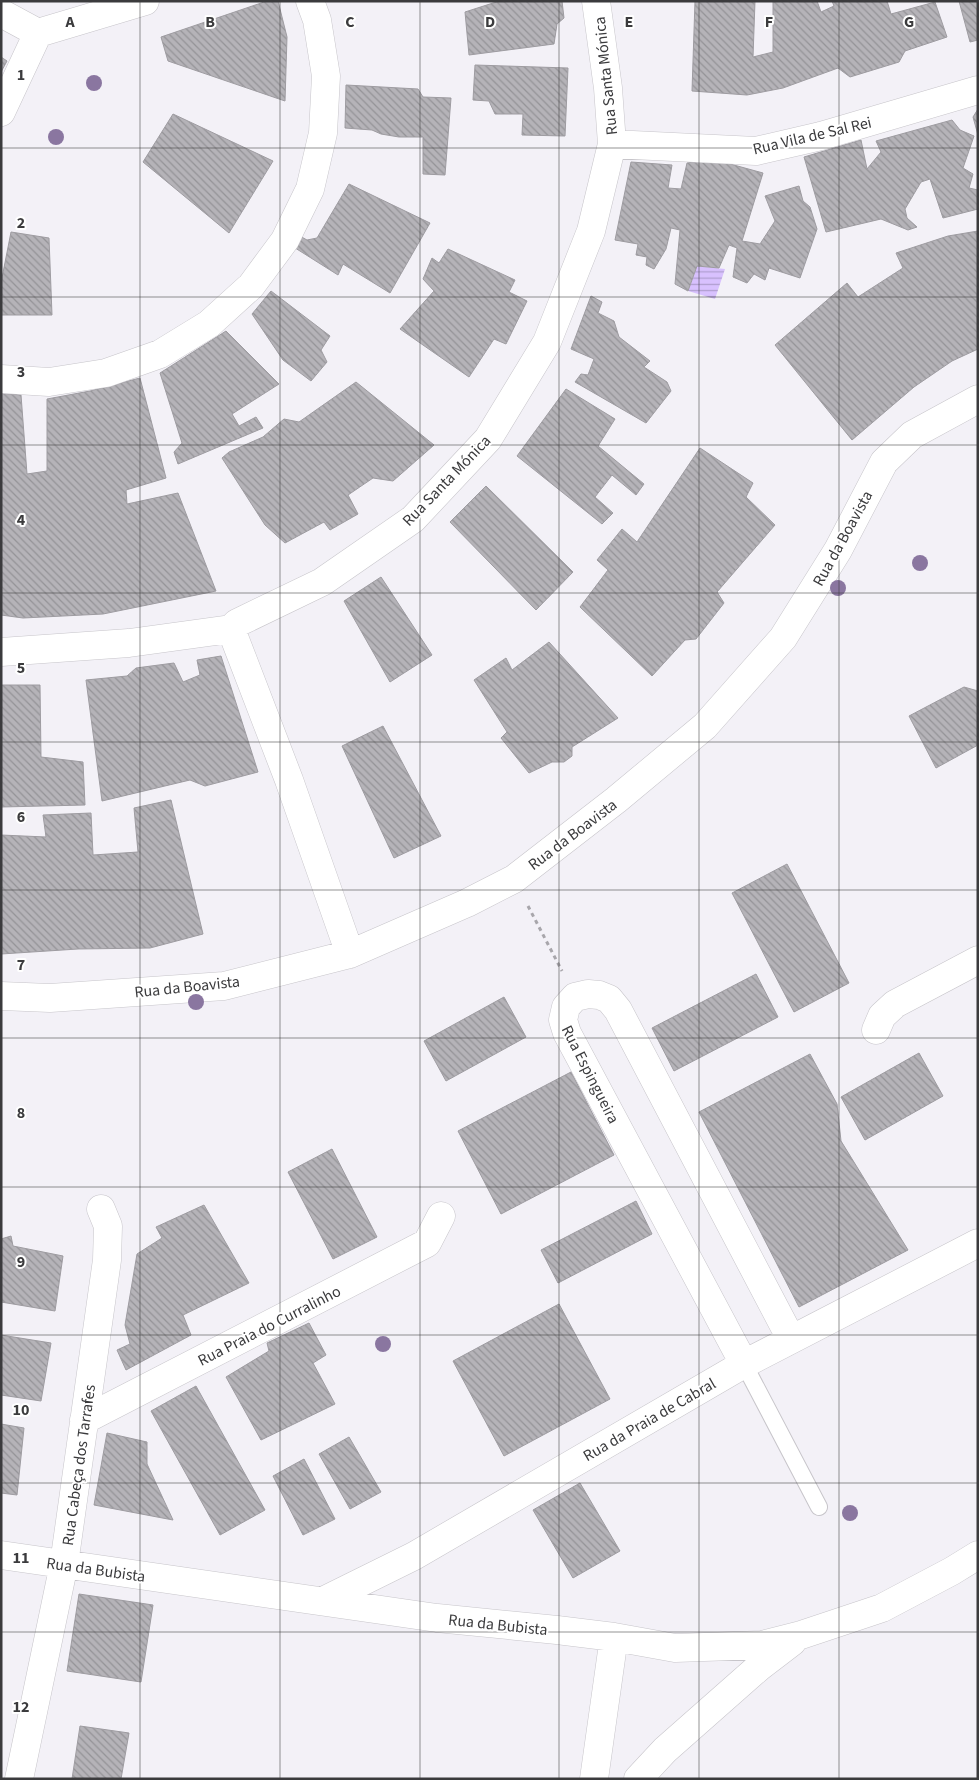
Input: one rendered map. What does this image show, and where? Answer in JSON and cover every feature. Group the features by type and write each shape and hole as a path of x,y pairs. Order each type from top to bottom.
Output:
{"street":[{"path":"1,13 38,33 145,1"},
{"path":"1,379 49,382 106,373 160,354 209,324 251,286 285,240 310,188 323,133 326,76 317,20 310,1"},
{"name":"Rua Santa Mónica","path":"1,652 129,643 231,629 237,623 322,582 413,519 488,439 547,342 591,231 612,144 608,88 596,1"},
{"path":"1,112 38,33"},
{"name":"Rua Vila de Sal Rei","path":"612,144 756,151 821,136 978,90"},
{"name":"Rua da Boavista","path":"1,996 50,998 224,986 350,954 466,903 514,879 616,800 705,726 783,638 838,550 884,462 912,435 978,399"},
{"path":"231,629 289,780 350,954"},
{"path":"876,1030 882,1016 895,1004 978,960"},
{"path":"575,997 588,994 599,995 609,999 618,1010 791,1339"},
{"name":"Rua Espingueira","path":"575,997 566,1007 563,1020 567,1033 744,1364"},
{"name":"Rua Cabeça dos Tarrafes","path":"19,1779 64,1564 109,1240 108,1226 101,1209"},
{"name":"Rua Praia do Curralinho","path":"84,1420 427,1243 441,1216"},
{"name":"Rua da Praia de Cabral","path":"323,1601 414,1556 744,1364 978,1243"},
{"name":"Rua da Bubista","path":"1,1555 437,1618 614,1637 675,1648 762,1645 801,1635 882,1608 978,1555"},
{"path":"638,1779 665,1750 758,1668 801,1635"},
{"path":"594,1779 614,1637"}],"lane":[{"path":"744,1364 819,1507"}],"path":[{"path":"514,879 575,997"}],"shaded area":[{"path":"697,266 725,269 715,299 688,291"}],"building":[{"path":"267,1 278,1 287,37 285,101 168,61 161,37"},
{"path":"502,1 562,1 564,18 557,24 554,44 469,55 465,12"},
{"path":"695,1 755,1 753,57 773,52 773,1 817,1 821,12 834,6 832,1 887,1 891,14 935,2 947,37 905,51 899,62 850,77 838,68 783,88 747,95 692,91"},
{"path":"959,1 978,1 978,40 970,42"},
{"path":"1,57 7,61 1,72"},
{"path":"475,65 568,68 565,136 522,135 523,114 495,114 489,101 473,100"},
{"path":"346,85 418,89 423,97 451,98 445,175 423,174 423,137 399,137 381,134 372,130 345,128"},
{"path":"978,109 978,135 973,117"},
{"path":"173,114 273,161 229,233 143,162"},
{"path":"952,120 960,130 974,136 963,168 973,174 969,188 978,190 978,209 943,218 930,179 921,182 905,209 907,218 917,227 908,230 881,219 826,232 804,157 861,140 867,169 881,152 876,141"},
{"path":"712,159 763,173 742,241 760,244 775,221 765,196 799,186 803,201 810,207 817,229 800,278 769,268 765,280 754,274 747,283 733,277 737,248 729,245 719,268 697,266 688,291 675,284 680,230 671,228 666,249 654,269 646,265 647,257 636,255 638,244 615,240 631,162 672,165 668,188 681,189 687,163"},
{"path":"349,184 430,223 390,293 343,264 338,275 292,246 298,235 307,240 317,238"},
{"path":"978,231 978,349 952,361 914,387 852,440 775,345 847,283 858,297 903,268 896,253 948,236"},
{"path":"11,232 49,238 52,315 1,315 1,283"},
{"path":"448,249 515,280 509,292 527,301 506,344 494,339 469,377 400,329 434,291 423,279 432,258 439,263"},
{"path":"271,291 330,336 321,350 327,362 311,381 283,360 252,314"},
{"path":"591,296 602,302 598,313 614,321 619,337 650,361 644,367 667,382 671,391 646,423 575,382 581,374 588,375 594,359 571,349"},
{"path":"226,331 279,384 232,414 239,426 256,417 263,428 178,464 174,452 182,443 160,373"},
{"path":"140,378 166,478 126,490 127,504 178,493 216,591 103,614 23,618 1,615 1,393 21,395 27,474 47,471 47,399 90,391"},
{"path":"356,382 434,445 393,481 373,478 348,495 358,514 330,530 324,522 285,543 265,525 222,458 229,452 263,437 284,419 299,422"},
{"path":"566,389 615,419 598,446 644,484 636,495 612,475 595,497 613,513 602,524 517,456"},
{"path":"700,448 753,483 746,497 775,525 717,592 724,603 696,639 685,640 652,676 580,607 608,570 597,560 622,529 637,542"},
{"path":"486,486 573,572 536,610 450,522"},
{"path":"381,577 432,655 390,682 344,601"},
{"path":"549,642 618,718 572,747 572,756 564,762 552,762 529,773 501,738 507,732 474,680 506,658 512,670"},
{"path":"221,656 258,772 205,786 190,780 102,801 86,680 127,676 136,668 174,663 183,682 200,675 197,660"},
{"path":"1,685 40,685 41,757 83,762 85,805 1,807"},
{"path":"964,687 978,691 978,745 936,768 909,716"},
{"path":"383,726 441,836 394,858 342,746"},
{"path":"171,800 203,934 150,948 78,949 1,954 1,835 46,837 43,815 91,813 93,855 138,852 134,808"},
{"path":"787,864 849,983 794,1012 732,893"},
{"path":"756,974 778,1017 674,1071 652,1028"},
{"path":"504,997 526,1037 446,1081 424,1041"},
{"path":"919,1053 943,1096 865,1140 841,1097"},
{"path":"810,1054 837,1104 841,1141 908,1250 799,1307 699,1112"},
{"path":"571,1072 614,1155 501,1214 458,1131"},
{"path":"332,1149 377,1237 333,1259 288,1172"},
{"path":"636,1201 652,1234 558,1283 541,1250"},
{"path":"204,1205 249,1283 183,1315 191,1335 126,1370 117,1350 130,1344 125,1325 137,1254 162,1238 156,1227"},
{"path":"11,1236 13,1246 63,1256 55,1311 1,1302 1,1239"},
{"path":"559,1304 610,1399 504,1456 453,1361"},
{"path":"309,1323 326,1355 313,1363 335,1404 261,1440 226,1377 269,1351 267,1343"},
{"path":"1,1335 51,1343 41,1401 1,1395"},
{"path":"196,1386 265,1510 220,1535 151,1411"},
{"path":"1,1424 24,1428 17,1495 1,1493"},
{"path":"107,1433 147,1442 147,1464 173,1520 94,1505"},
{"path":"349,1437 381,1492 350,1509 319,1454"},
{"path":"304,1459 335,1519 303,1535 273,1476"},
{"path":"580,1483 620,1551 573,1578 533,1510"},
{"path":"79,1594 153,1605 141,1682 67,1671"},
{"path":"80,1726 129,1733 121,1779 72,1779"}]}
